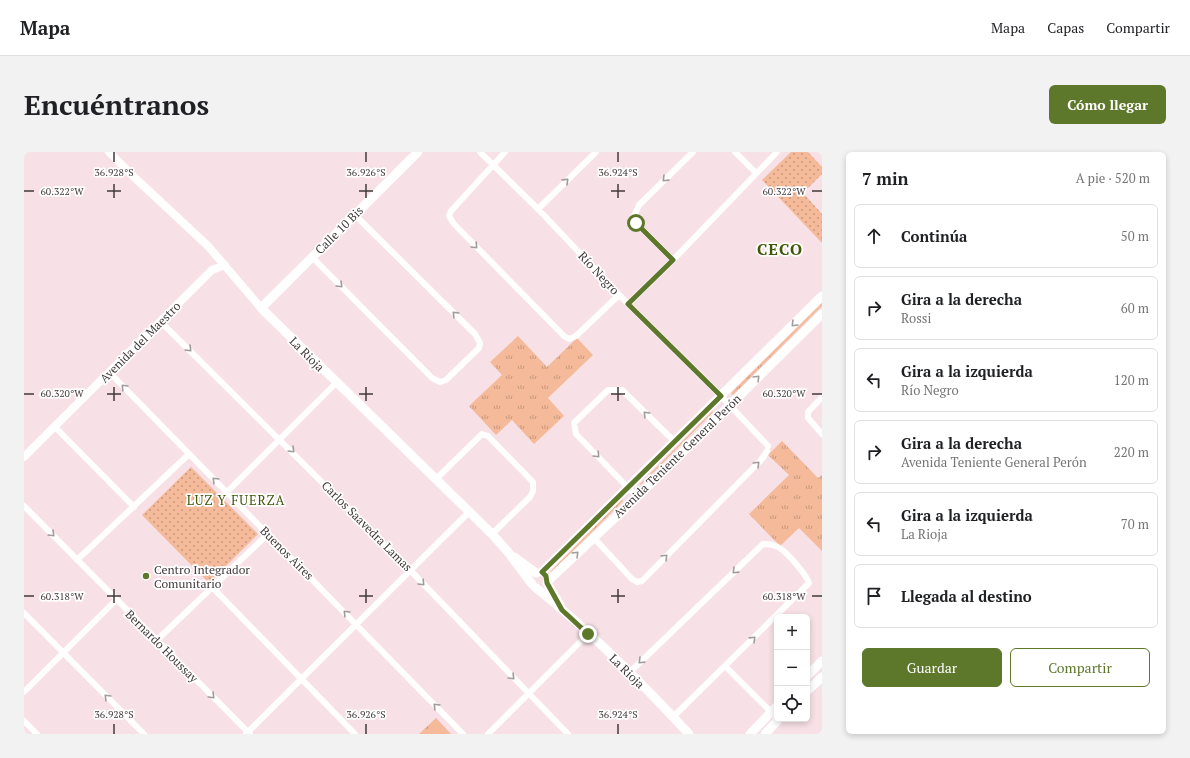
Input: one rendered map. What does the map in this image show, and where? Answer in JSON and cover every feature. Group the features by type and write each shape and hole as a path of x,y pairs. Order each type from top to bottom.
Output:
{"main road":[{"name":"Calle 10 Bis","path":"261,308 418,152"},
{"name":"Avenida Teniente General Perón","path":"539,572 822,296"},
{"name":"La Rioja","path":"261,308 492,534 533,585 629,673 689,734"},
{"name":"Avenida Teniente General Perón","path":"547,582 592,537 637,497 822,314"},
{"name":"La Rioja","path":"508,552 539,572"},
{"path":"539,572 546,576 547,582 542,588 533,585 531,578 539,572"},
{"name":"La Rioja","path":"547,582 562,610"},
{"path":"810,673 822,662"},
{"path":"810,689 822,677"},
{"path":"750,734 774,717"},
{"path":"765,734 774,719"}],"street":[{"name":"La Rioja","path":"109,152 134,177 196,233 261,308"},
{"name":"Río Negro","path":"480,152 538,209 619,295 721,396 768,446"},
{"path":"505,152 451,211 449,216 454,224 564,336 569,339 576,336 619,295"},
{"path":"538,209 596,152"},
{"path":"673,260 636,223 634,216 639,205 693,152"},
{"path":"735,152 755,172"},
{"path":"628,304 673,260 755,172 777,152"},
{"path":"312,257 432,378 440,382 446,380 479,348 480,343 475,334 355,214"},
{"name":"Avenida del Maestro","path":"24,457 212,270 225,265"},
{"name":"Carlos Saavedra Lamas","path":"161,322 410,570 568,734"},
{"name":"Buenos Aires","path":"110,373 463,734"},
{"path":"227,492 336,383"},
{"path":"637,497 576,434 573,425 608,390 622,390 674,441"},
{"path":"822,397 808,412 810,421 822,434"},
{"path":"54,426 134,507"},
{"path":"436,479 480,436 485,434 533,482 533,491 530,497 492,534"},
{"path":"78,560 188,454"},
{"path":"592,537 637,582 642,581 761,460"},
{"name":"Bernardo Houssay","path":"24,506 248,733"},
{"path":"248,733 300,678 357,625 469,512"},
{"path":"157,640 268,534"},
{"path":"629,673 763,544 773,544 780,548 807,577 809,583 673,717"},
{"path":"212,587 355,734"},
{"path":"24,692 116,600"},
{"path":"24,613 144,734"},
{"path":"488,734 588,634"},
{"path":"725,666 774,714"},
{"path":"24,721 37,734"}],"green space":[{"path":"791,152 808,152 822,167 822,174 803,193 822,214 822,243 762,180"},
{"path":"822,303 822,306 733,395 731,393"},
{"path":"518,336 547,367 577,338 593,355 548,398 564,416 534,444 512,420 496,435 469,406 502,375 490,362"},
{"path":"712,411 713,412 641,485 640,484"},
{"path":"782,441 818,478 822,475 822,551 799,528 780,546 749,514 789,475 768,455"},
{"path":"191,467 258,534 209,583 142,515"},
{"path":"622,499 623,501 551,573 550,572"},
{"path":"436,718 451,734 419,734"}],"place":[{"name":"Centro Integrador Comunitario","path":"146,576"}],"district":[{"name":"CECO","path":"780,249"},
{"name":"LUZ Y FUERZA","path":"236,500"}],"route":[{"path":"588,634 562,610 547,583 548,581 546,576 542,572 560,556 627,487 721,396 628,304 673,260 636,223"}]}
